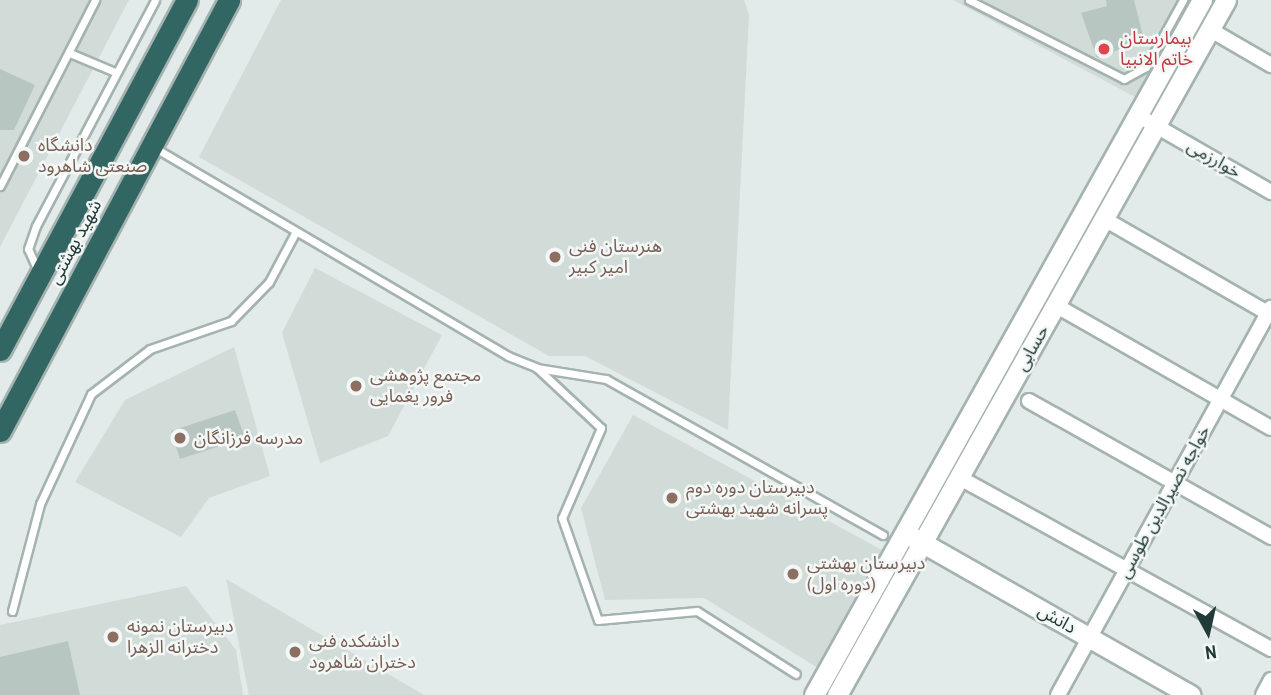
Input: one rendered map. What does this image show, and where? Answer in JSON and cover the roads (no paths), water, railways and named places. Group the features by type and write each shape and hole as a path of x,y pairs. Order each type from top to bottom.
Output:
{"highway":[{"name":"شهید بهشتی","path":"0,349 187,0"},
{"name":"شهید بهشتی","path":"0,431 229,0"},
{"path":"0,424 0,431"}],"main road":[{"name":"حسابی","path":"837,695 1137,115 1202,0"},
{"name":"حسابی","path":"814,695 916,539 960,478 1106,220 1226,0"},
{"name":"دانش","path":"916,539 1190,695"}],"street":[{"path":"1209,29 1271,65"},
{"name":"خوارزمی","path":"1137,115 1271,192"},
{"path":"1106,220 1270,312"},
{"path":"1057,306 1271,428"},
{"name":"خواجه نصیرالدین طوسی","path":"1058,695 1270,312"},
{"path":"1029,401 1271,537"},
{"path":"960,478 1271,649"},
{"path":"1263,695 1271,680"}],"lane":[{"path":"0,186 72,54 95,0"},
{"path":"40,276 28,249 36,226 155,0"},
{"path":"969,0 1124,79 1146,67 1183,0"},
{"path":"72,54 115,72"},
{"path":"152,146 295,233 537,368 601,428 562,518 598,620 697,611 796,674"},
{"path":"12,611 40,505 91,394 150,349 231,321 269,282 295,233"},
{"path":"537,368 606,379 883,535"}],"place":[{"name":"بیمارستان خاتم الانبیا","path":"1104,49"},
{"name":"دانشگاه صنعتی شاهرود","path":"24,156"},
{"name":"هنرستان فنی امیر کبیر","path":"555,257"},
{"name":"مجتمع پژوهشی فرور یغمایی","path":"356,386"},
{"name":"مدرسه فرزانگان","path":"180,438"},
{"name":"دبیرستان دوره دوم پسرانه شهید بهشتی","path":"672,498"},
{"name":"دبیرستان بهشتی (دوره اول)","path":"793,574"},
{"name":"دبیرستان نمونه دخترانه الزهرا","path":"113,637"},
{"name":"دانشکده فنی دختران شاهرود","path":"295,652"}]}
